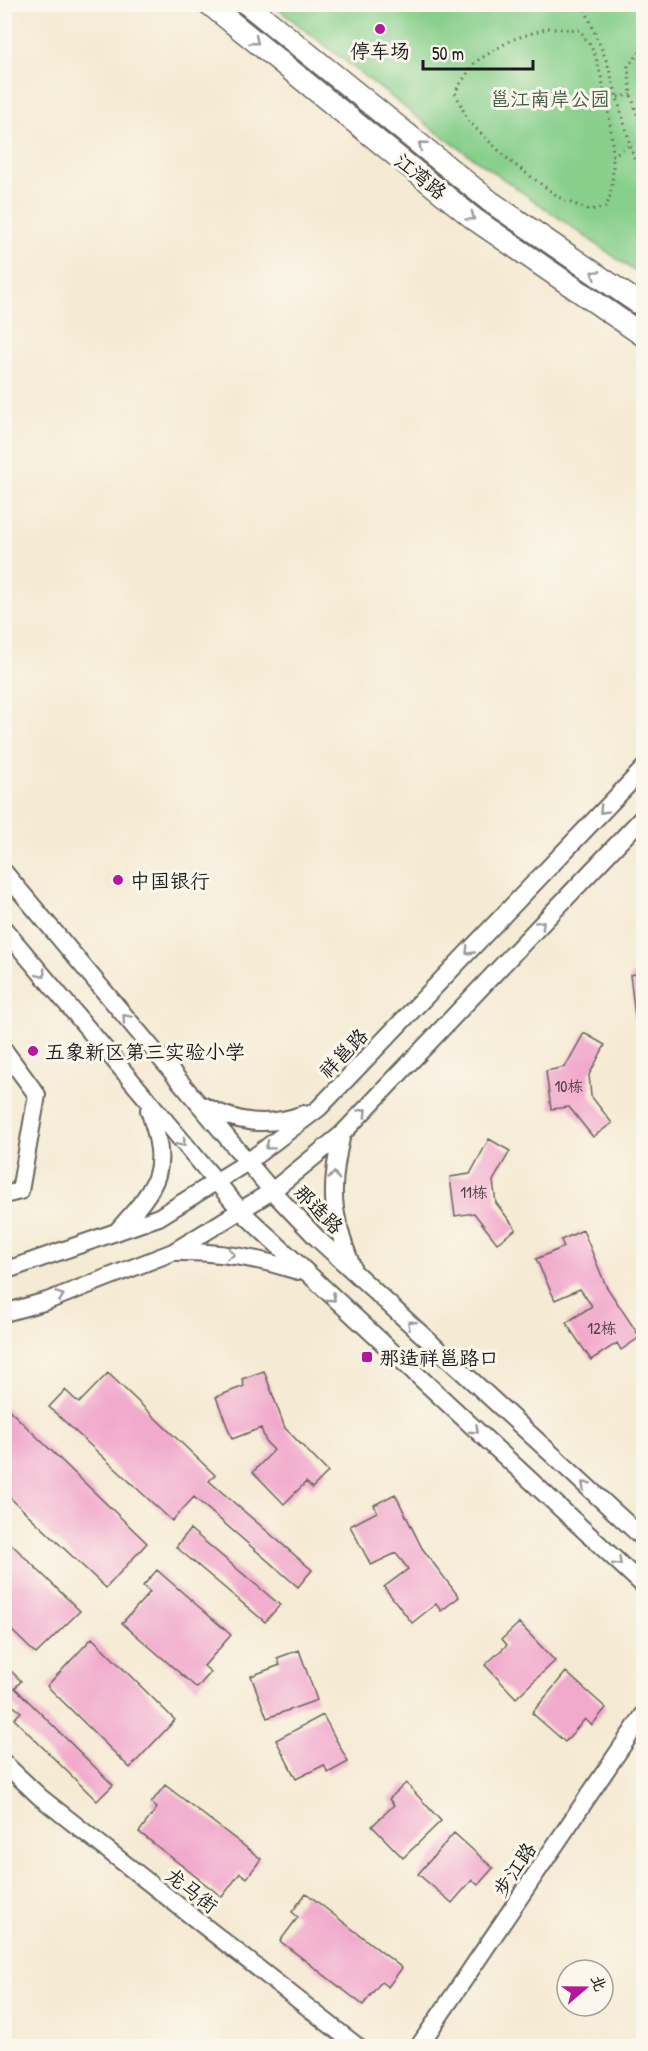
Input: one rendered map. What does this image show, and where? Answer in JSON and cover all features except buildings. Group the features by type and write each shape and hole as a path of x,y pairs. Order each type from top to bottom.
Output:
{"main road":[{"name":"江湾路","path":"209,4 474,219 644,336"},
{"name":"江湾路","path":"247,4 491,202 644,307"}],"street":[{"name":"祥邕路","path":"4,1271 159,1217 246,1163 319,1108 644,768"},
{"path":"4,1313 47,1301 173,1252 272,1191 342,1134 644,816"},
{"name":"那造路","path":"4,872 246,1163 272,1191 355,1273 644,1539"},
{"path":"4,929 215,1183 241,1211 644,1586"},
{"path":"4,1050 37,1095 20,1191 4,1195"},
{"path":"115,1233 141,1204 159,1173 160,1142 145,1098"},
{"path":"197,1103 227,1118 257,1122 287,1120 319,1108"},
{"path":"342,1134 335,1164 333,1202 340,1238 355,1273"},
{"path":"173,1252 213,1251 260,1258 305,1273"},
{"name":"步江路","path":"419,2046 644,1714"},
{"name":"龙马街","path":"4,1763 40,1797 357,2046"}],"path":[{"path":"583,4 607,62 631,144 644,173"},
{"path":"548,28 580,30 595,56 606,107 611,156 612,194 606,207 590,210 563,200 511,162 468,122 455,92 475,62 511,40 548,28"},
{"path":"644,48 628,66 631,95 644,136"},
{"path":"617,98 631,95"},
{"path":"611,156 631,144"}],"green space":[{"name":"邕江南岸公园","path":"273,5 643,5 643,277 435,131"}],"place":[{"name":"停车场","path":"380,29"},
{"name":"中国银行","path":"118,880"},
{"name":"五象新区第三实验小学","path":"33,1051"},
{"name":"那造祥邕路口","path":"367,1357"}]}
